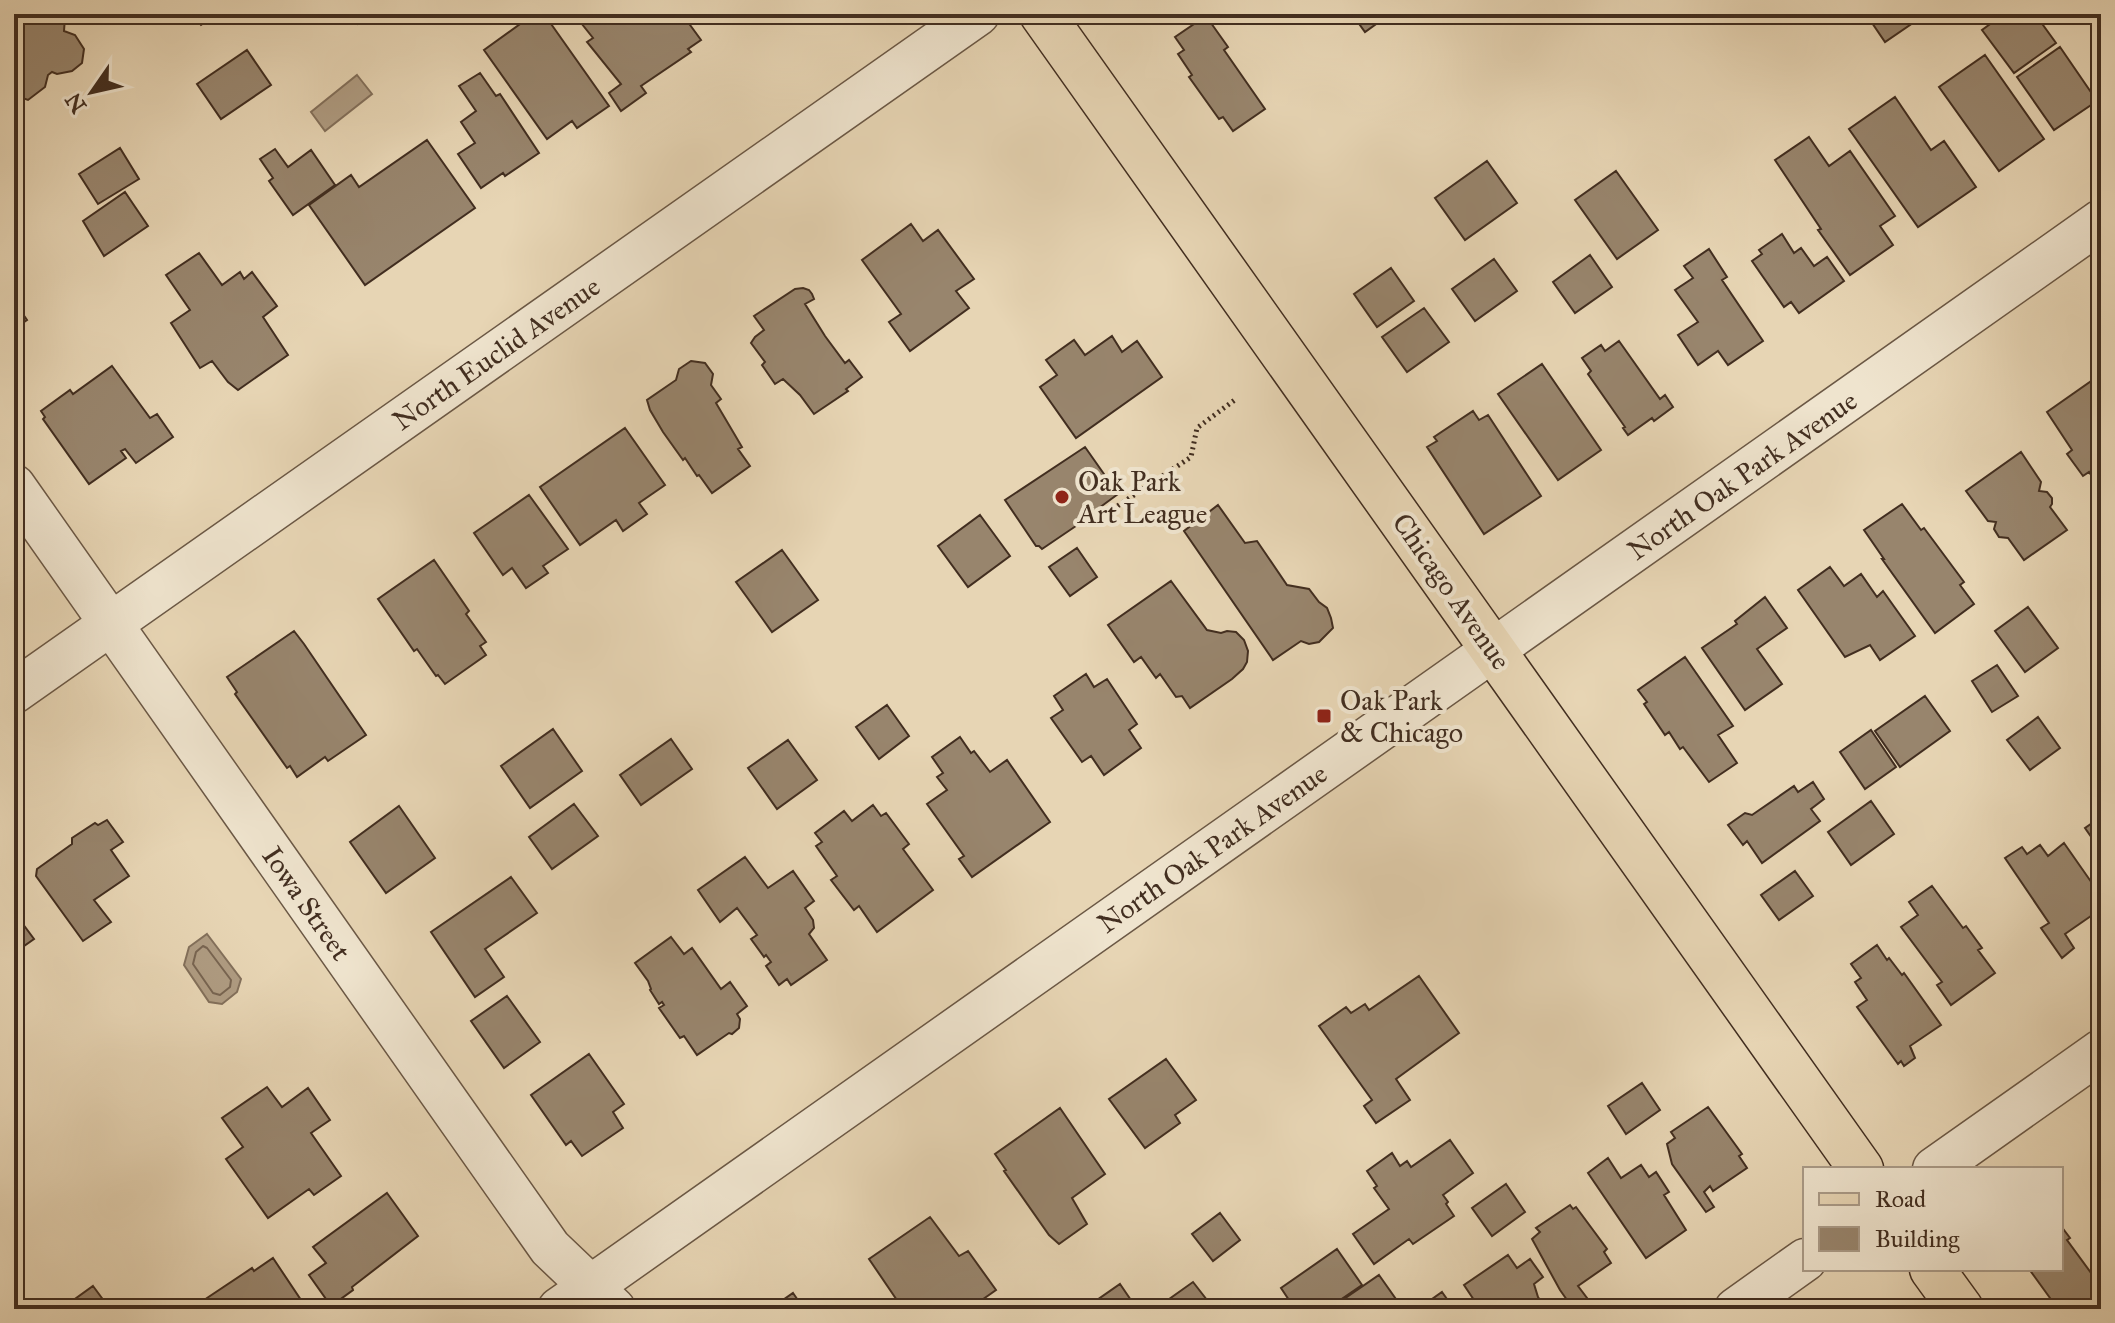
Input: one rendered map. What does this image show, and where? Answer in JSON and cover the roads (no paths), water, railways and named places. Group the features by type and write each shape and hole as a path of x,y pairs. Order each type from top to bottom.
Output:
{"main road":[{"name":"Chicago Avenue","path":"1042,14 1860,1167"},
{"path":"1933,1271 1961,1309"}],"street":[{"name":"North Euclid Avenue","path":"14,692 978,14"},
{"name":"North Oak Park Avenue","path":"588,1301 1493,650 2101,221"},
{"name":"Iowa Street","path":"14,486 588,1301"},
{"path":"1937,1167 2101,1051"},
{"path":"1736,1309 1803,1261"}],"water":[{"path":"357,75 372,94 325,131 311,112"},
{"path":"207,934 241,979 237,992 222,1004 209,1002 184,965 189,947"}],"place":[{"name":"Oak Park Art League","path":"1062,497"},
{"name":"Oak Park & Chicago","path":"1324,716"}]}
